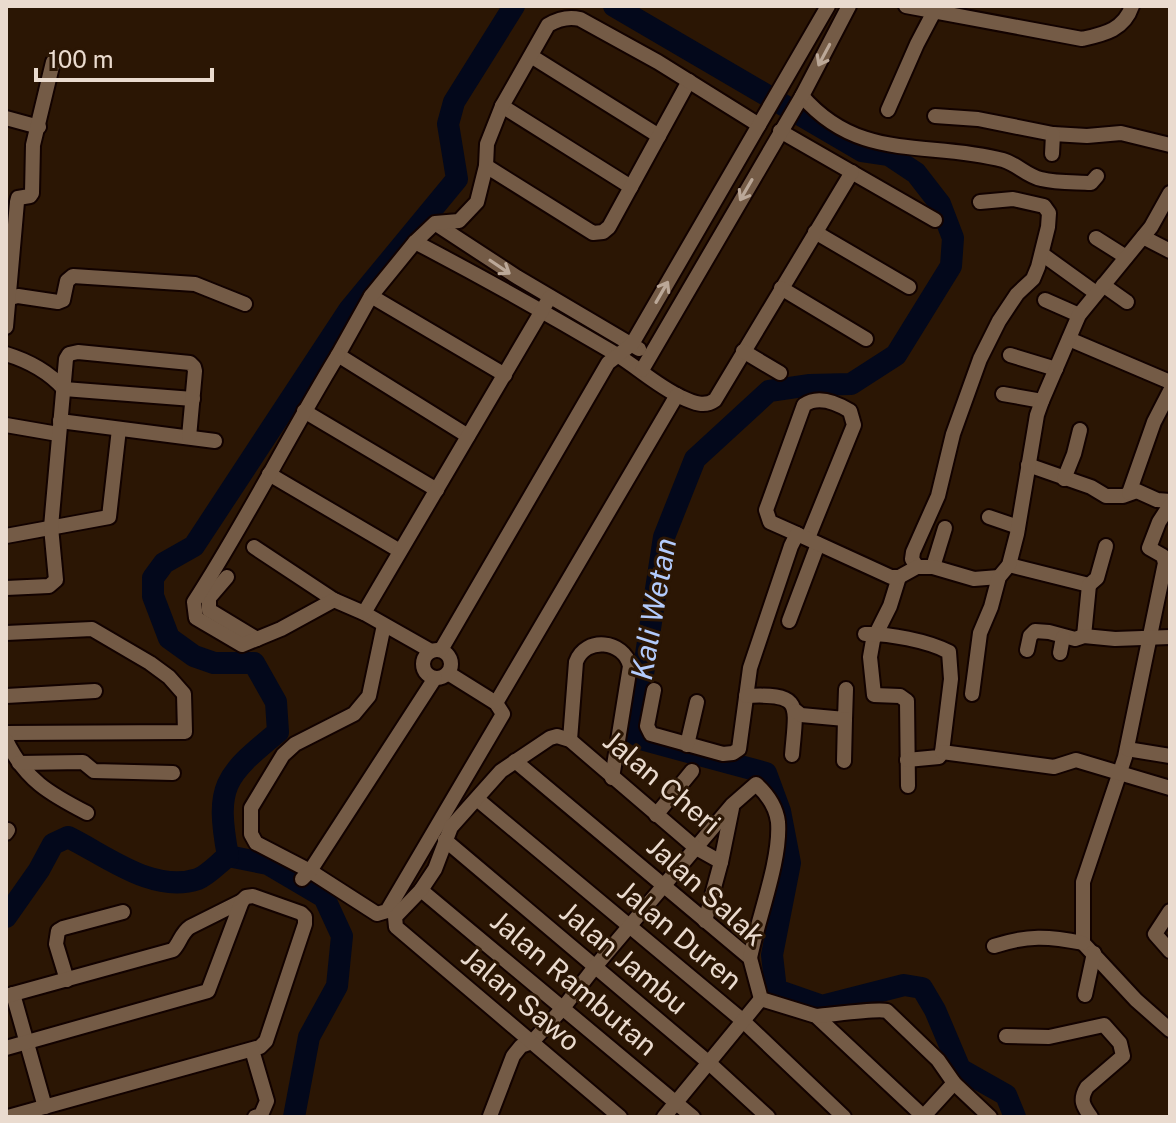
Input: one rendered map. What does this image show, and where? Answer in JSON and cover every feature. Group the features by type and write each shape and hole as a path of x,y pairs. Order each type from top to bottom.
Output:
{"street":[{"path":"384,625 377,668 369,696 362,707 344,720 295,744 283,755 251,808 251,834 256,843 377,914 387,911 501,719 501,709 496,703 441,676 427,674 422,666 424,657 436,650 608,363 632,344 828,6"},
{"path":"642,370 800,99 849,6"},
{"path":"906,6 936,9 1082,39 1105,34 1128,19 1132,6"},
{"path":"888,110 936,9"},
{"path":"334,600 248,645 235,643 196,618 194,602 236,539 304,411 371,296 415,242 435,223 459,221 477,202 486,166 487,144 502,106 548,25 572,17 602,30 762,121"},
{"path":"531,56 659,136"},
{"path":"6,327 13,231 12,197 32,195 32,157 53,62"},
{"path":"486,166 593,233 603,232 609,227 689,81"},
{"path":"800,99 872,143 1004,160 1040,179 1091,183 1097,176"},
{"path":"502,106 631,187"},
{"path":"935,116 978,119 1053,134 1087,136 1121,133 1170,145"},
{"path":"6,118 39,127"},
{"path":"783,127 935,220"},
{"path":"1052,154 1053,134"},
{"path":"750,141 769,151"},
{"path":"415,242 542,311 642,370 677,395 702,405 709,404 715,400 852,172"},
{"path":"972,694 980,633 1018,527 1042,401 1079,315 1143,237 1170,193"},
{"path":"917,567 912,559 913,552 938,496 953,434 980,359 999,321 1017,294 1033,279 1042,254 1049,213 1044,206 1013,199 980,202"},
{"path":"435,223 550,297 650,355"},
{"path":"815,232 909,287"},
{"path":"1143,237 1170,251"},
{"path":"1096,238 1126,257"},
{"path":"1042,254 1127,302"},
{"path":"7,298 18,296 58,302 63,300 67,281 73,276 195,284 245,304"},
{"path":"781,288 866,339"},
{"path":"371,296 505,375"},
{"path":"364,613 550,297"},
{"path":"1045,300 1079,315"},
{"path":"1069,339 1170,382"},
{"path":"743,351 780,373"},
{"path":"6,588 54,584 56,580 51,527 66,359 69,354 78,352 190,363 195,371 189,437"},
{"path":"6,354 34,364 64,389 193,399"},
{"path":"338,355 468,436"},
{"path":"1010,355 1056,369"},
{"path":"1129,493 1154,422 1170,391"},
{"path":"1003,394 1042,401"},
{"path":"496,703 677,395"},
{"path":"789,621 808,539 854,425 850,411 817,399 804,405 766,510 770,522 808,539 883,574 899,577 917,567 933,567 974,579 1004,571 1089,585"},
{"path":"304,411 437,490"},
{"path":"6,425 119,429 215,441"},
{"path":"6,536 109,517 119,429"},
{"path":"1064,479 1080,430"},
{"path":"1028,465 1091,487 1106,496 1123,496 1139,491 1169,502 1149,548 1163,556 1165,563 1127,749 1083,882 1089,948 1085,995"},
{"path":"269,474 400,551"},
{"path":"989,517 1018,527"},
{"path":"933,567 945,528"},
{"path":"654,690 647,720 648,731 659,738 723,754 737,751 741,745 750,668 791,546 808,539"},
{"path":"1084,636 1089,585 1097,578 1106,546"},
{"path":"254,547 334,600 450,657 451,662 306,875"},
{"path":"227,577 209,598 209,610 257,639"},
{"path":"899,577 890,606 870,633 870,657 874,695 905,697 908,786"},
{"path":"6,633 92,629 169,677 184,694 185,732 6,733"},
{"path":"1027,650 1030,636 1035,631 1075,639 1084,636 1170,637"},
{"path":"870,633 929,644 949,652 951,679 942,752 939,757 907,760"},
{"path":"1060,653 1063,637"},
{"path":"421,890 435,869 451,827 501,771 550,738 557,736 570,740 576,662 579,653 591,644 604,644 624,653 630,666 612,778"},
{"path":"844,761 846,689"},
{"path":"6,696 95,691"},
{"path":"746,696 781,696 788,699 801,715 845,719"},
{"path":"687,745 697,702"},
{"path":"792,755 796,711"},
{"path":"6,740 19,763 47,792 87,813"},
{"name":"Jalan Cheri","path":"570,740 696,848 721,862"},
{"path":"1127,749 1170,756"},
{"path":"942,752 1054,767 1076,760 1170,788"},
{"name":"Jalan Salak","path":"515,761 750,958 761,999"},
{"path":"19,763 83,762 94,771 173,773"},
{"path":"656,815 692,771"},
{"path":"490,1116 513,1056 521,1046 532,1042 563,1008 732,805 756,784 771,802 778,821 777,849 750,958"},
{"name":"Jalan Duren","path":"477,799 742,1020 844,1117"},
{"path":"705,921 732,805"},
{"name":"Jalan Jambu","path":"445,840 708,1062 768,1117"},
{"name":"Jalan Sawo","path":"421,890 395,917 396,927 620,1117"},
{"name":"Jalan Rambutan","path":"421,890 693,1117"},
{"path":"8,1117 26,1115 45,1107 63,1110 252,1050 266,1041 305,917 253,896 246,897 184,931 173,950 10,995 45,1107"},
{"path":"6,1048 208,991 242,901"},
{"path":"1170,911 1155,934 1170,951"},
{"path":"67,980 56,944 58,931 123,912"},
{"path":"994,946 1022,937 1051,937 1089,948 1136,1000 1170,1030"},
{"path":"664,1117 761,999 816,1016 880,1009 887,1011 938,1060 954,1083 990,1117"},
{"path":"816,1016 924,1117 954,1083"},
{"path":"1006,1036 1049,1037 1104,1025 1120,1043 1123,1056 1083,1094 1083,1106 1091,1117"},
{"path":"252,1050 267,1101 261,1115 255,1117"}],"waterway":[{"path":"6,917 53,844 68,837 131,871 164,881 198,879 228,856 223,813 228,784 246,760 278,732 276,702 254,663 214,663 194,656 169,638 153,596 153,578 164,563 194,546 349,310 457,179 448,124 454,102 514,6"},
{"name":"Kali Wetan","path":"614,6 862,151 889,155 916,173 940,204 953,238 951,266 896,355 851,384 810,385 769,391 695,459 664,537 634,733 644,740 766,773 780,811 790,863 772,955 776,990 822,1006 904,985 922,988 935,1010 960,1069 1006,1095 1015,1117"},
{"path":"228,856 268,864 324,897 342,936 337,986 309,1037 294,1117"}]}
